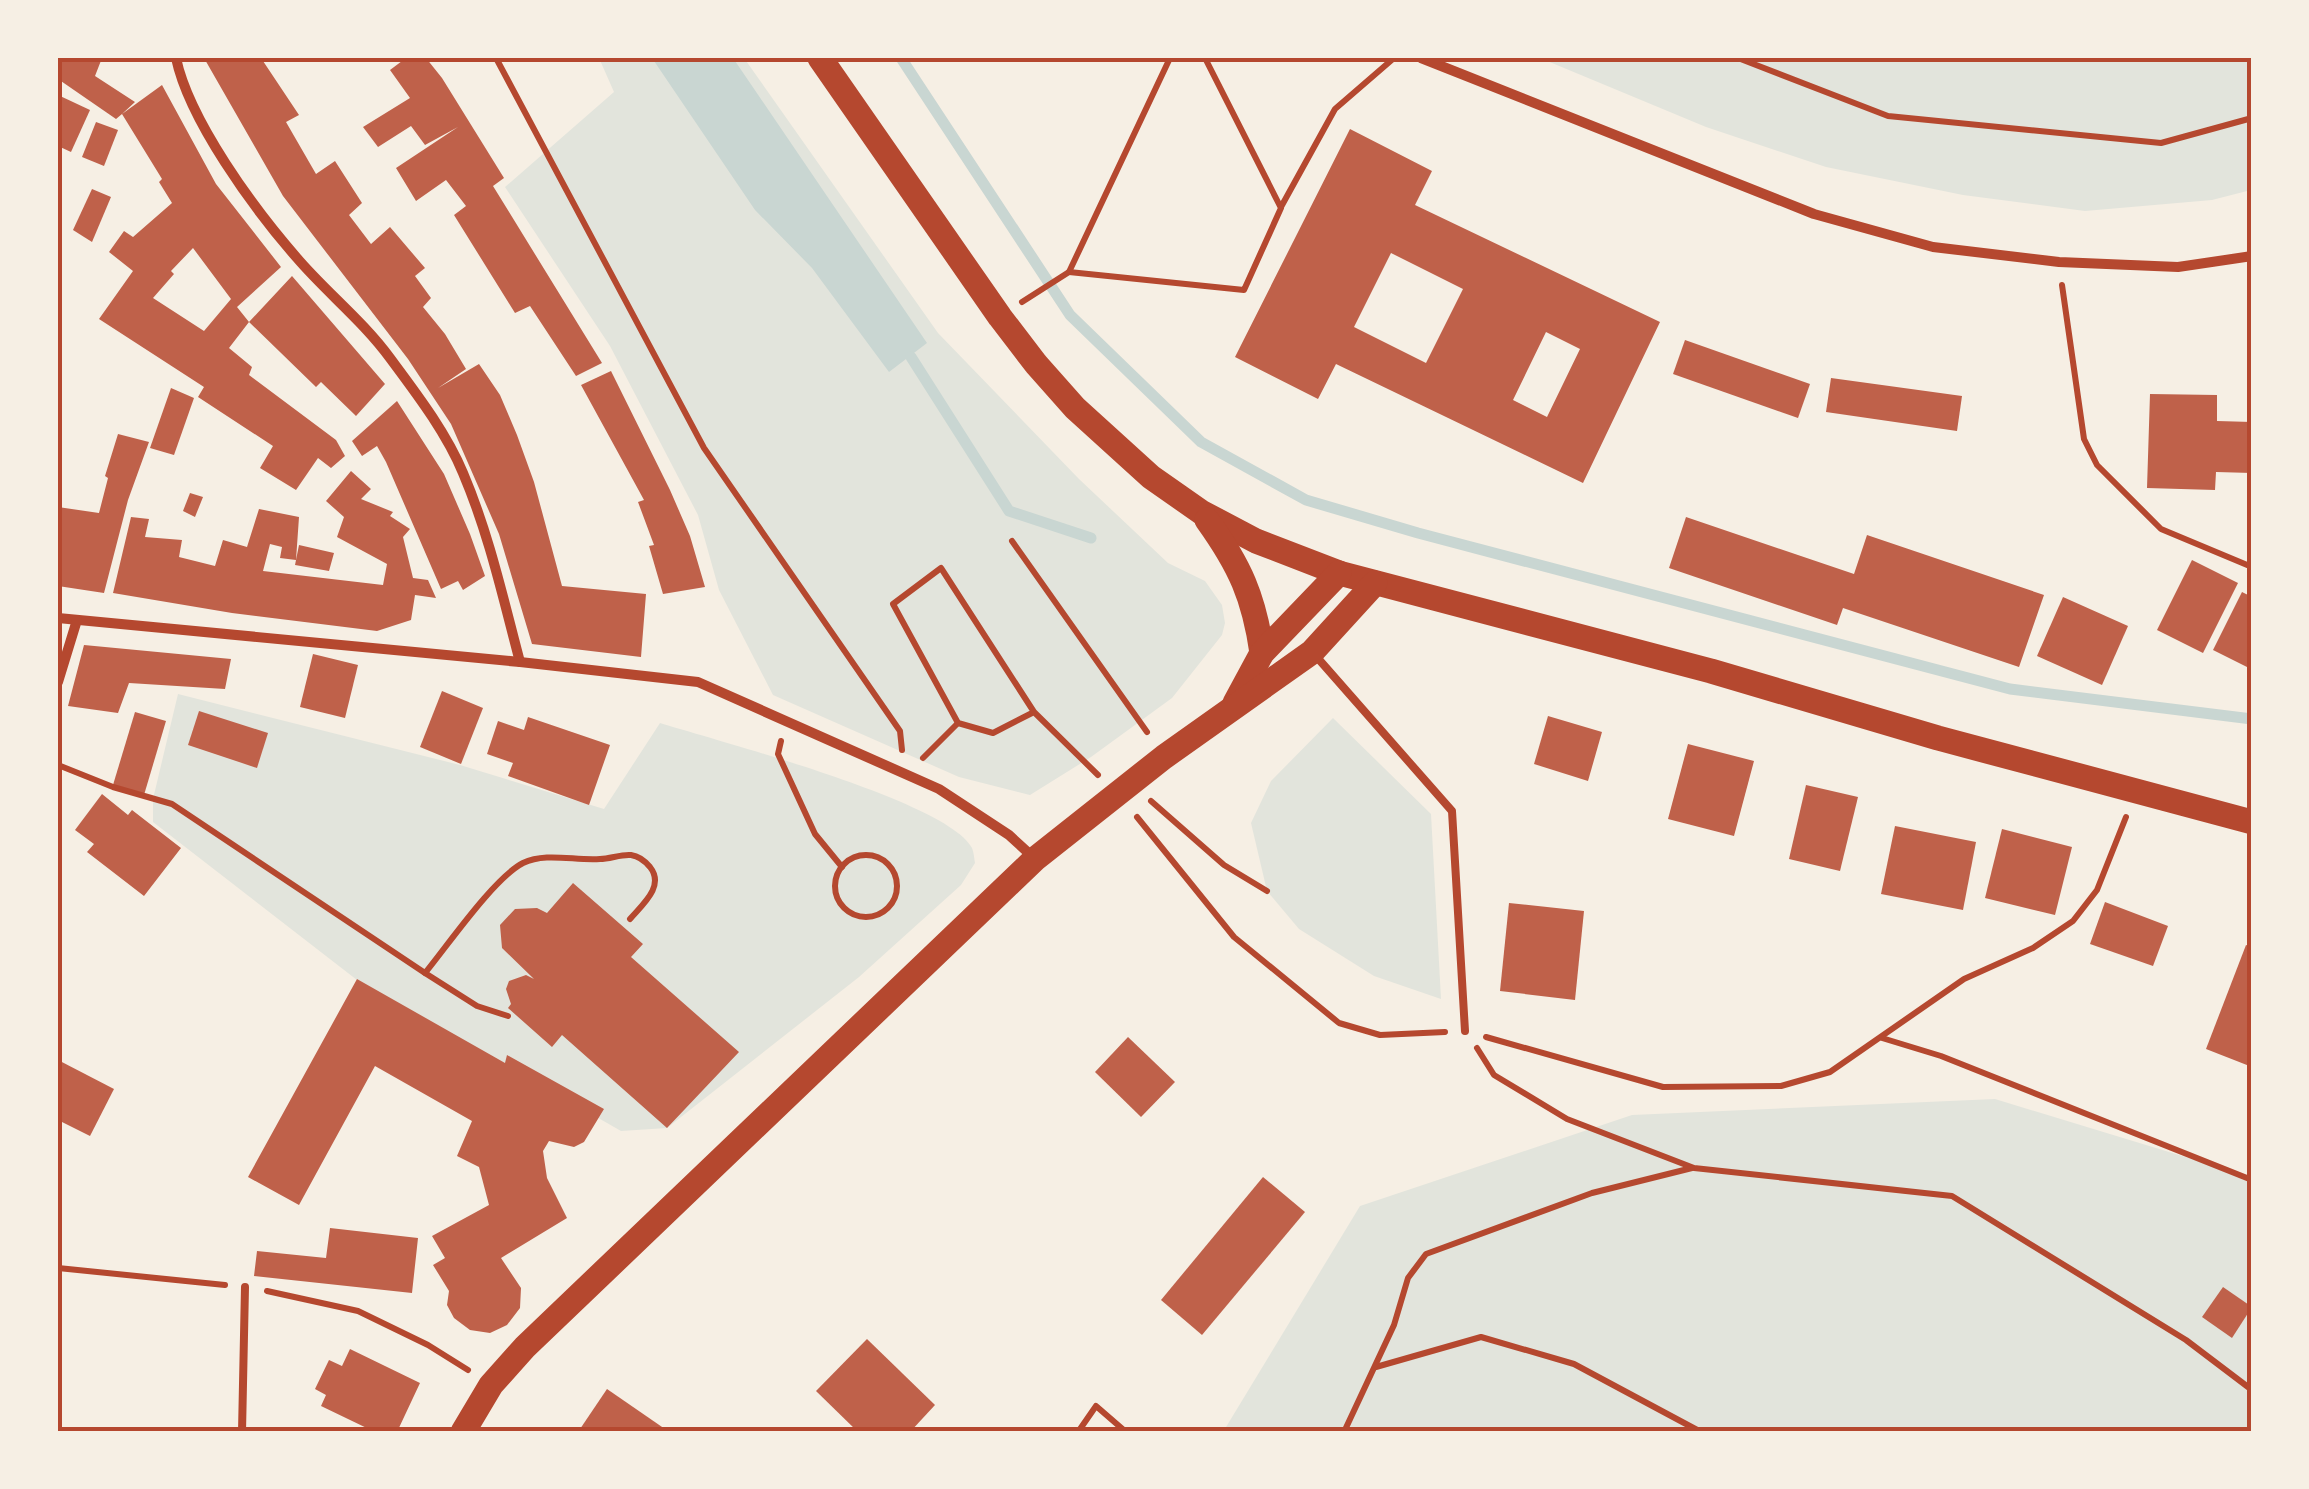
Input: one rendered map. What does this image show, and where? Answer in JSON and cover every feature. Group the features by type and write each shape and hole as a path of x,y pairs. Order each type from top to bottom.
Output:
{"main road":[{"path":"820,58 1036,364 1112,444 1201,512 1289,556 1339,574 1767,687 1938,738 2252,822"},
{"path":"1201,512 1246,580 1262,653"},
{"path":"1232,708 1262,653 1339,574"},
{"path":"463,1432 491,1385 524,1347 1035,859 1164,757 1312,652 1375,583"}],"street":[{"path":"176,58 180,76 208,132 258,207 296,256 387,354 462,470 490,549 520,662"},
{"path":"1421,58 1814,214 1934,246 2058,262 2178,267 2252,256"},
{"path":"58,618 698,682 953,798 1009,835 1035,859"},
{"path":"58,682 76,620"}],"lane":[{"path":"1312,652 1452,811 1465,1031"},
{"path":"242,1432 245,1286"}],"path":[{"path":"496,58 704,448 900,731 905,776"},
{"path":"1039,290 1069,272 1170,58"},
{"path":"1205,58 1281,208"},
{"path":"1069,272 1244,290 1281,208 1335,109 1394,58"},
{"path":"1738,58 1888,116 2162,143 2252,118"},
{"path":"2058,262 2084,440 2097,465 2161,529 2252,567"},
{"path":"1012,540 1164,757"},
{"path":"1034,712 992,733 958,724 894,604 941,568 1034,712 1124,789 1224,865 1266,891"},
{"path":"785,723 778,754 815,834 842,867"},
{"path":"905,776 958,724"},
{"path":"58,765 113,787 172,804 477,1006 508,1016"},
{"path":"1124,789 1234,937 1340,1022 1380,1035 1465,1031 1663,1087 1781,1086 1830,1072 1964,979 2033,948 2073,921 2097,890 2135,788"},
{"path":"425,973 498,885 519,865 536,858 634,855 645,861 654,871 656,882 653,892 630,919"},
{"path":"862,855 886,862 898,882 891,905 870,917 847,910 836,890 842,867 851,858 862,855"},
{"path":"1465,1031 1494,1075 1567,1119 1694,1168 1952,1196 2186,1340 2252,1390"},
{"path":"1881,1038 1941,1056 2252,1180"},
{"path":"1344,1432 1394,1325 1408,1278 1426,1254 1592,1193 1694,1168"},
{"path":"1375,1367 1480,1337 1574,1364 1700,1432"},
{"path":"428,1344 461,1366"},
{"path":"1078,1432 1096,1406 1126,1432"}],"shaded area":[{"path":"599,58 744,58 938,333 1079,479 1168,563 1205,581 1222,605 1222,635 1172,698 1091,757 1030,795 959,777 773,695 719,590 698,515 610,346 505,187 614,92"},
{"path":"652,58 733,58 927,343 889,372 812,268 755,210"},
{"path":"1540,58 2251,58 2251,190 2212,200 2085,211 1963,195 1826,167 1706,127"},
{"path":"178,694 460,765 604,809 660,723 828,775 921,811 954,830 972,848 975,863 961,885 859,977 667,1128 621,1131 357,980 153,822 153,799"},
{"path":"1333,718 1431,814 1441,999 1374,976 1299,929 1267,891 1251,823 1271,781"},
{"path":"1995,1099 2251,1177 2251,1431 1223,1432 1360,1206 1632,1115"}],"building":[{"path":"58,58 102,58 95,76 135,102 116,119 58,79"},
{"path":"204,58 261,58 299,115 286,122 316,174 335,161 362,203 349,215 371,244 390,227 425,268 415,276 431,298 423,307 466,369 438,388 479,364 500,395 517,435 562,586 646,594 641,657 532,644 499,534 451,424 408,359 283,196"},
{"path":"406,58 426,58 442,78 504,178 493,186 602,363 576,376 530,306 515,313 454,215 466,206 446,180 416,201 396,168 458,127 425,145 411,126 378,147 363,127 410,98 390,70"},
{"path":"162,85 216,184 281,267 237,307 249,322 229,348 252,367 249,375 336,440 345,456 331,468 318,458 296,490 260,468 273,446 198,397 204,387 99,319 133,271 109,252 124,231 133,237 172,203 159,182 162,179 122,114","holes":["193,248 231,299 204,331 153,298"]},
{"path":"58,95 90,110 71,152 58,146"},
{"path":"96,122 118,130 104,166 82,157"},
{"path":"1350,129 1432,171 1415,205 1660,322 1583,483 1336,364 1318,399 1235,357","holes":["1391,253 1463,289 1426,363 1354,327","1546,332 1580,349 1547,417 1513,400"]},
{"path":"92,189 111,197 92,242 73,230"},
{"path":"292,276 385,384 356,416 321,382 316,387 249,322"},
{"path":"1685,340 1810,384 1798,418 1673,374"},
{"path":"611,371 670,490 690,536 705,587 663,594 649,546 654,545 638,502 644,500 581,385"},
{"path":"1831,378 1962,396 1957,431 1826,412"},
{"path":"171,388 194,398 174,455 150,448"},
{"path":"2150,394 2217,395 2217,421 2252,422 2252,473 2216,472 2215,490 2147,488"},
{"path":"397,401 444,474 485,576 463,590 458,581 441,589 377,446 362,456 352,441"},
{"path":"118,434 149,442 128,500 104,593 58,586 58,507 99,513"},
{"path":"351,471 371,489 361,499 393,512 390,516 410,529 403,537 413,578 428,580 436,598 415,595 411,620 377,631 113,593 131,517 149,519 145,537 182,540 179,557 215,566 223,540 247,547 259,509 299,517 296,560 280,558 282,547 270,544 263,571 383,585 387,564 337,537 344,517 326,501"},
{"path":"190,493 203,497 195,517 183,511"},
{"path":"1686,517 1854,574 1867,535 2044,595 2019,667 1843,608 1837,625 1669,568"},
{"path":"299,545 334,553 329,571 295,565"},
{"path":"2192,560 2238,583 2203,653 2157,630"},
{"path":"2242,592 2252,597 2249,668 2213,650"},
{"path":"2063,597 2128,626 2102,685 2037,656"},
{"path":"84,645 231,659 225,689 129,683 118,713 68,706"},
{"path":"313,654 358,665 345,718 300,707"},
{"path":"442,691 483,708 461,764 420,747"},
{"path":"199,711 268,733 257,768 188,745"},
{"path":"135,712 166,721 144,795 113,785"},
{"path":"1548,716 1602,732 1588,781 1534,764"},
{"path":"528,717 610,745 589,805 508,776 513,763 487,754 498,721 524,730"},
{"path":"1688,744 1754,761 1734,836 1668,819"},
{"path":"1806,785 1858,797 1840,871 1789,859"},
{"path":"102,794 128,815 132,810 181,848 144,896 87,852 94,844 75,830"},
{"path":"1895,826 1976,842 1963,910 1881,894"},
{"path":"2002,829 2072,847 2055,915 1985,898"},
{"path":"573,883 643,944 631,957 739,1052 667,1128 562,1035 552,1047 508,1008 509,981 526,975 534,979 502,948 500,925 515,909 537,908 547,913"},
{"path":"2105,902 2168,926 2153,966 2090,944"},
{"path":"1509,903 1584,911 1575,1000 1500,991"},
{"path":"2246,945 2252,947 2252,1067 2206,1049"},
{"path":"357,979 505,1063 507,1055 604,1109 584,1142 574,1147 549,1141 543,1151 547,1178 567,1218 501,1258 521,1288 520,1308 507,1325 490,1333 470,1330 454,1318 447,1305 449,1291 433,1265 445,1258 432,1236 489,1205 479,1167 457,1156 472,1121 375,1066 299,1205 248,1177"},
{"path":"1128,1037 1175,1082 1141,1117 1095,1072"},
{"path":"58,1060 114,1089 90,1136 58,1120"},
{"path":"1263,1177 1305,1212 1202,1335 1161,1300"},
{"path":"330,1228 418,1238 412,1293 254,1276 257,1251 326,1258"},
{"path":"2223,1287 2252,1307 2232,1338 2202,1317"},
{"path":"867,1339 935,1405 910,1432 858,1432 816,1391"},
{"path":"350,1349 420,1383 397,1432 375,1432 321,1406 326,1395 315,1389 329,1360 342,1366"},
{"path":"607,1389 665,1429 663,1432 578,1432"}],"waterway":[{"path":"901,58 1070,315 1201,442 1306,500 2010,689 2252,719"},
{"path":"911,357 1009,511 1091,538"}]}
